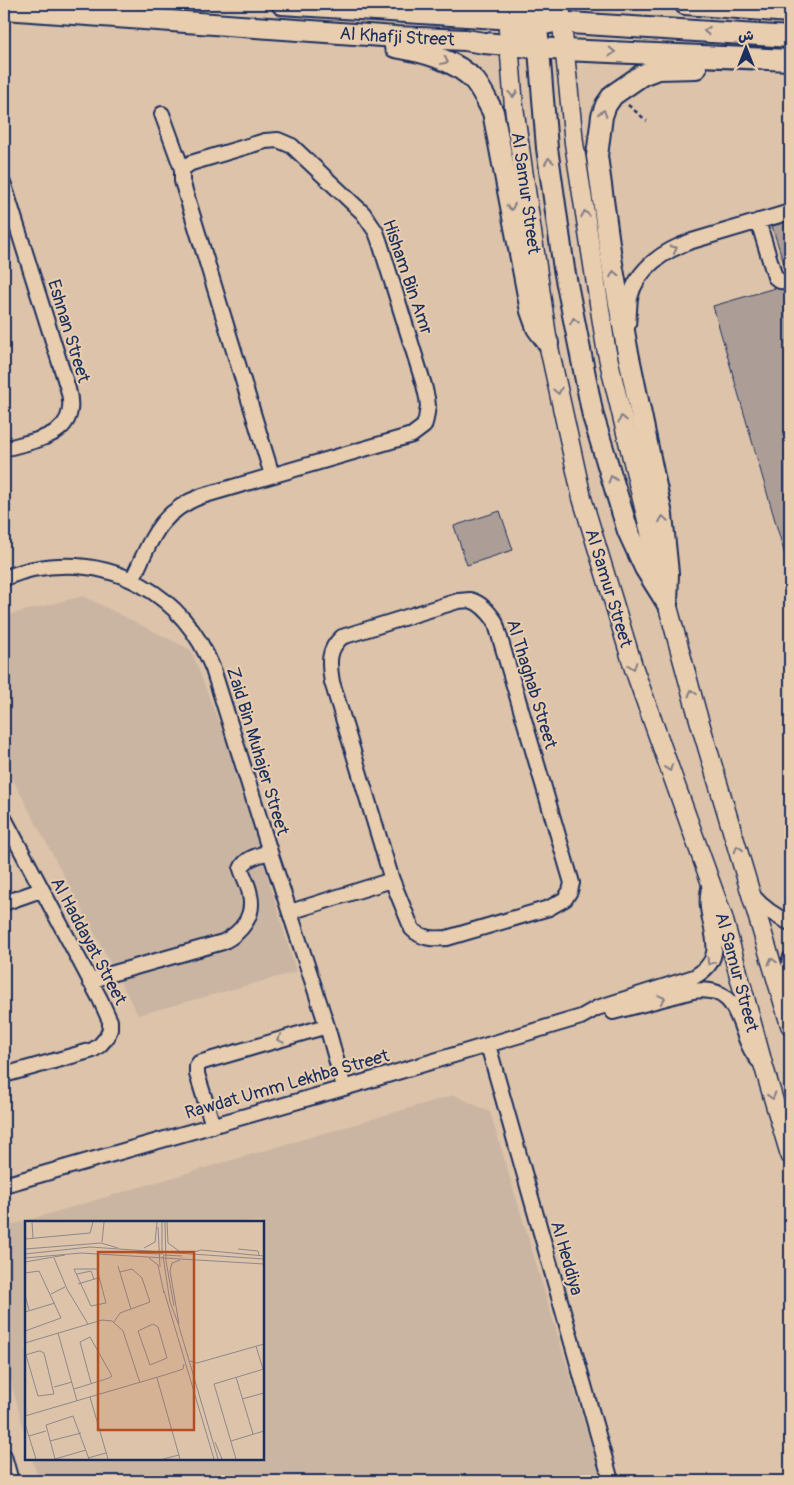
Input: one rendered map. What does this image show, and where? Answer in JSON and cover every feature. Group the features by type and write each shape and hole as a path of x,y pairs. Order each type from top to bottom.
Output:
{"highway":[{"path":"282,4 507,11 519,19 532,15 552,4"},
{"path":"685,4 780,8"},
{"name":"Al Khafji Street","path":"4,9 396,37 465,40 509,46 564,50 790,60"},
{"path":"532,15 561,13 790,37"},
{"path":"509,46 521,34 532,15"},
{"path":"532,15 539,48 547,148 564,269 593,416 628,531 645,568 668,603"},
{"path":"532,15 550,39 564,50"},
{"path":"105,16 119,25 134,30 387,46 425,52 452,64 466,74 474,80 493,112 530,311 536,328 548,343"},
{"path":"668,603 668,564 662,515 627,348 611,258 597,156 600,128 604,110 613,95 642,75 658,70 726,68 767,58"}],"main road":[{"name":"Al Samur Street","path":"507,11 514,107 548,343 582,498 634,669 723,917 790,1155"},
{"name":"Al Samur Street","path":"561,13 574,143 606,348 668,603 700,722 790,1025"}],"street":[{"path":"162,114 182,169 182,181 272,475"},
{"name":"Hisham Bin Amr","path":"132,580 162,522 179,507 202,496 412,435 424,426 428,406 424,385 376,232 363,213 292,146 278,140 265,141 191,163 182,169"},
{"name":"Eshnan Street","path":"4,185 68,389 70,410 67,421 58,432 4,449"},
{"path":"627,348 630,297 642,273 659,257 676,246 790,212"},
{"path":"758,221 775,277 780,281 790,282"},
{"name":"Zaid Bin Muhajer Street","path":"4,578 31,570 71,566 102,570 146,587 171,606 192,628 208,655 327,1026 344,1088"},
{"name":"Al Thaghab Street","path":"470,600 477,602 490,614 494,621 571,875 570,891 565,899 549,908 446,938 432,939 416,933 412,928 392,880 332,682 329,660 331,650 335,642 349,633 458,601 470,600"},
{"name":"Al Haddayat Street","path":"4,818 110,1021 107,1038 93,1050 4,1075"},
{"path":"90,982 107,975 232,938 244,925 251,906 250,895 241,869 242,866 252,858 270,852"},
{"path":"290,912 392,880"},
{"name":"Rawdat Umm Lekhba Street","path":"4,1185 344,1088 581,1017 597,1008 694,977 707,968 716,946 707,903 711,881"},
{"path":"4,903 41,890"},
{"path":"753,896 763,908 776,917 790,923"},
{"path":"790,959 788,971 790,994"},
{"name":"Rawdat Umm Lekhba Street","path":"581,1017 599,1016 694,991 716,992 734,1005 750,1050 763,1064"},
{"path":"213,1126 196,1070 199,1062 327,1026"},
{"name":"Al Heddiya","path":"488,1045 611,1481"},
{"path":"4,1456 11,1481"}],"path":[{"path":"620,89 623,93 620,97 647,120"}],"shaded area":[{"path":"83,596 191,650 231,754 296,972 138,1015 4,763 4,616"},
{"path":"454,1095 490,1112 602,1481 39,1481 32,1460 264,1460 264,1221 25,1221 25,1433 4,1357 4,1227"}],"building":[{"path":"790,221 790,273 787,273 772,226"},
{"path":"775,288 790,291 790,562 787,562 713,306"},
{"path":"500,511 513,550 467,565 454,526"}]}
